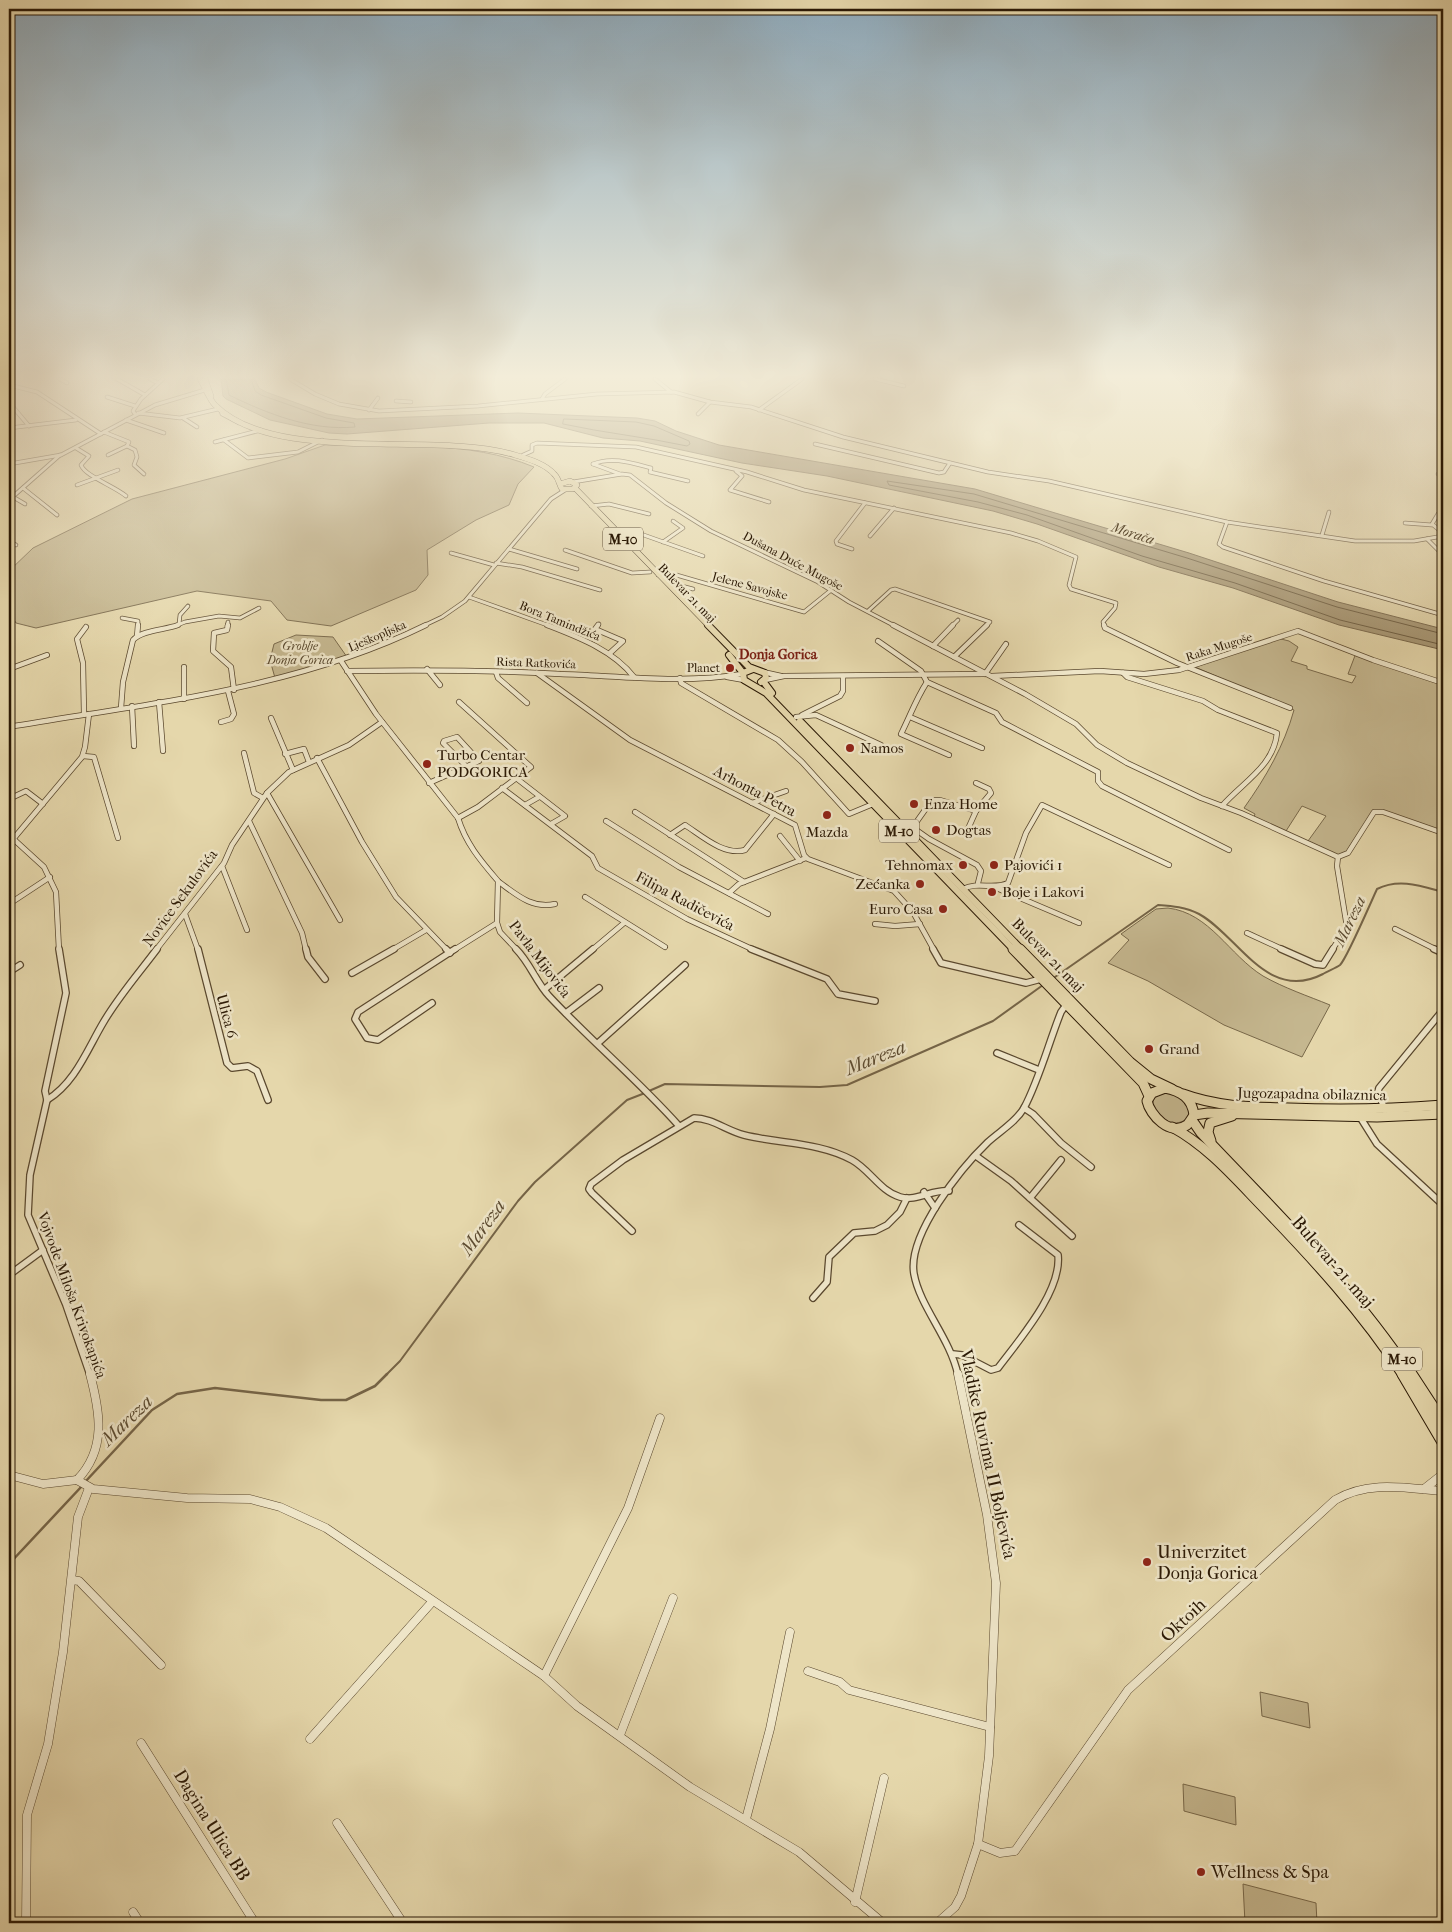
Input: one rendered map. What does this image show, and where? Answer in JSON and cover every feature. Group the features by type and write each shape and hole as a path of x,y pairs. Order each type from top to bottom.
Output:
{"main road":[{"name":"Bulevar 21. maj","path":"546,469 554,474 563,488 650,572 740,667 743,676 766,693 1143,1083 1149,1096"},
{"name":"Bulevar 21. maj","path":"552,469 574,484 591,506 739,658 753,669 763,672 766,676 764,680 909,828 963,889 1130,1062 1151,1079 1172,1089"},
{"path":"563,488 574,484"},
{"path":"563,488 574,484"},
{"path":"743,676 753,669"},
{"path":"752,684 764,680"},
{"path":"1149,1096 1158,1089 1172,1089"},
{"name":"M-10","path":"1172,1089 1183,1094 1192,1104 1193,1118"},
{"name":"Jugozapadna obilaznica","path":"1183,1094 1216,1106 1386,1110 1443,1106"},
{"name":"M-10","path":"1149,1096 1147,1103 1151,1114 1160,1122 1172,1127"},
{"path":"1214,1147 1208,1132 1208,1125 1212,1121 1230,1117 1234,1113"},
{"name":"Jugozapadna obilaznica","path":"1193,1118 1234,1113 1360,1117 1443,1114"},
{"name":"Bulevar 21. maj","path":"1193,1118 1214,1147 1297,1233 1356,1298 1401,1357 1443,1423"},
{"path":"1172,1127 1184,1126 1193,1118"},
{"name":"Bulevar 21. maj","path":"1172,1127 1192,1138 1206,1149 1342,1294 1412,1387 1443,1442"}],"street":[{"path":"9,500 45,469"},
{"path":"81,469 89,476 98,478 126,496"},
{"path":"139,469 144,474"},
{"name":"Dušana Duće Mugoše","path":"607,469 632,476 659,498 711,531 818,582 830,591 1026,694 1067,718 1096,745 1127,763 1201,798 1338,857"},
{"name":"Dušana Duće Mugoše","path":"651,469 650,472 688,481"},
{"path":"732,469 742,476 730,490 769,502"},
{"path":"733,469 804,490 1030,538 1074,555 1077,560 1070,588 1116,604 1103,622 1103,626 1191,667 1290,708"},
{"path":"921,469 939,473 944,472 946,469"},
{"path":"976,469 1084,489 1227,522 1355,541 1412,541 1443,535"},
{"path":"77,485 118,470"},
{"path":"574,484 620,474"},
{"path":"1438,474 1443,479"},
{"path":"23,488 39,502 46,503 56,515"},
{"name":"Lješkopljska","path":"9,728 234,690 342,661 431,623 455,609 469,597 495,564 563,488"},
{"path":"13,496 25,504"},
{"path":"852,549 837,544 836,540 866,503"},
{"path":"591,506 608,504 649,514"},
{"path":"870,536 894,508"},
{"path":"1322,535 1329,512"},
{"path":"1432,525 1438,514 1443,513"},
{"path":"663,542 683,528 673,521"},
{"path":"1227,522 1219,544 1223,547 1333,584 1443,615"},
{"path":"1405,523 1432,525 1443,535"},
{"path":"618,533 635,532 704,556"},
{"path":"1427,538 1443,554"},
{"path":"9,541 16,545"},
{"path":"509,549 577,568"},
{"path":"565,550 632,574 650,572"},
{"path":"451,553 495,564 522,567 600,590"},
{"name":"Jelene Savojske","path":"658,575 673,574 804,612 808,611 830,591"},
{"path":"665,582 693,589"},
{"path":"868,611 891,590 895,589 990,622 954,657"},
{"name":"Bora Tamindžića","path":"469,597 532,619 610,653 622,662 634,677"},
{"path":"179,624 180,616 188,606"},
{"path":"136,636 166,630 179,624 220,616 240,618 258,608"},
{"path":"121,708 125,672 133,640 136,636 138,621 122,618"},
{"path":"933,646 958,620"},
{"path":"228,622 228,630 214,634 213,651 231,667 234,690"},
{"path":"599,624 595,629 623,640 610,653"},
{"path":"9,844 11,837 43,804 83,756 86,747 85,669 82,645 77,639 86,627"},
{"name":"Raka Mugoše","path":"763,672 784,676 987,675 1094,671 1158,673 1191,667 1293,632 1301,631 1373,660 1443,683"},
{"path":"878,641 924,674 927,682 996,713 1002,722 1098,772 1098,781 1102,786 1229,850"},
{"path":"987,675 1006,644"},
{"path":"9,669 46,654"},
{"path":"342,661 382,722 458,818 464,838 499,882 532,905 545,908 555,904"},
{"path":"184,667 184,699"},
{"path":"428,669 440,684"},
{"name":"Rista Ratkovića","path":"348,671 428,669 634,677 743,676"},
{"path":"496,672 498,678 527,703"},
{"path":"1123,673 1127,677 1203,702 1218,710 1277,733 1267,761 1222,806"},
{"name":"Arhonta Petra","path":"537,674 630,740 796,827 806,858"},
{"name":"Raka Mugoše","path":"764,680 784,676"},
{"path":"799,716 840,696 843,691 843,676"},
{"path":"680,678 681,684 778,740 802,762 849,814 873,804"},
{"path":"927,682 914,701 910,717 902,735 949,756"},
{"path":"221,722 231,719 234,714 228,691"},
{"path":"159,702 163,751"},
{"path":"458,818 478,807 516,778 530,770 530,765 487,729 459,702"},
{"path":"132,706 134,746"},
{"path":"799,716 817,715 881,745"},
{"path":"910,717 982,748"},
{"path":"272,718 293,770"},
{"name":"Novice Sekulovića","path":"47,1100 57,1094 87,1055 103,1023 163,940 222,866 232,845 267,793 293,770 349,745 382,722"},
{"path":"429,783 479,761 457,737 444,741 466,766"},
{"path":"285,754 304,749 309,762"},
{"path":"244,753 254,793 263,798"},
{"path":"83,756 94,757 118,838"},
{"path":"317,758 362,842 396,897 450,953"},
{"path":"516,778 565,816 551,824"},
{"path":"967,831 976,811 991,793 989,789 976,783"},
{"name":"Filipa Radičevića","path":"502,788 592,856 598,868 646,897 708,930 776,960 827,979 838,994 874,1001"},
{"path":"9,799 26,791 43,804"},
{"path":"752,803 786,791"},
{"path":"267,793 340,920"},
{"path":"525,805 539,797"},
{"path":"976,811 940,800 932,800 909,828 923,837 974,861 981,870 978,882"},
{"path":"994,887 1004,885 1010,880 1026,833 1042,805 1169,865"},
{"path":"635,812 730,870 744,882"},
{"path":"1247,933 1323,966 1331,949 1344,936 1347,927 1337,866 1338,857 1348,853 1374,812 1383,812 1443,833"},
{"path":"670,835 685,824 727,851 740,853 745,850 774,814"},
{"path":"606,820 646,848 768,914"},
{"path":"249,821 302,933 308,957 325,979"},
{"path":"780,836 800,861"},
{"name":"Vojvode Miloša Krivokapića","path":"11,837 39,861 50,877 56,892 58,942 66,984 64,1004 45,1091 47,1100 26,1202 31,1225 43,1250 79,1342 96,1400 98,1436 96,1452 88,1468 83,1485 72,1580 48,1744 27,1815 26,1923"},
{"path":"729,893 744,882 806,858 829,868 890,888 908,906 920,924 938,960 944,964 1026,983 1041,979"},
{"path":"222,866 247,930"},
{"path":"9,904 50,877"},
{"name":"Pavla Mijovića","path":"499,882 497,923 500,932 528,961 545,989 566,1013 643,1086 679,1126"},
{"path":"963,889 978,882 1079,923"},
{"path":"585,897 665,947"},
{"name":"Ulica 6","path":"185,914 196,942 228,1063 232,1068 248,1066 257,1070 268,1100"},
{"path":"432,1003 378,1040 367,1038 355,1019 360,1010 486,928 497,923"},
{"path":"545,989 624,923"},
{"path":"875,924 895,926 920,924"},
{"path":"1395,929 1443,953"},
{"path":"352,973 426,930"},
{"path":"598,1043 685,964"},
{"path":"9,972 20,965"},
{"path":"566,1013 599,988"},
{"name":"Vladike Ruvima II Boljevića","path":"937,1923 955,1907 961,1896 978,1844 990,1727 995,1564 974,1448 953,1354 920,1290 912,1265 915,1249 935,1208 976,1156 1024,1108 1061,1012 1066,1005"},
{"path":"1386,1110 1378,1092 1379,1088 1443,1010"},
{"path":"997,1053 1039,1070"},
{"path":"1024,1108 1033,1114 1061,1143 1092,1167"},
{"path":"1360,1117 1377,1144 1443,1205"},
{"path":"632,1231 592,1193 590,1187 623,1160 690,1119 698,1118 756,1139 826,1148 852,1160 883,1187 897,1196 907,1198 924,1192 948,1191"},
{"path":"976,1156 1011,1181 1072,1236"},
{"path":"1030,1198 1061,1160"},
{"path":"924,1192 935,1208"},
{"path":"813,1298 827,1282 829,1257 854,1233 874,1231 882,1228 901,1212 907,1198"},
{"path":"953,1354 962,1355 991,1370 998,1368 1026,1330 1053,1284 1058,1270 1058,1255 1019,1225"},
{"path":"9,1275 43,1250"},
{"path":"544,1676 628,1508 660,1418"},
{"path":"1423,1489 1443,1474"},
{"path":"9,1475 43,1484 83,1485 186,1498 243,1498 280,1507 326,1528 432,1602 544,1676 578,1706 690,1787 746,1819 814,1863 855,1902 883,1923"},
{"name":"Oktoih","path":"978,1844 997,1854 1005,1855 1015,1851 1128,1690 1335,1500 1350,1491 1373,1486 1443,1491"},
{"path":"72,1580 79,1581 161,1666"},
{"path":"620,1735 673,1598"},
{"path":"310,1739 432,1602"},
{"path":"746,1819 770,1729 790,1632"},
{"path":"808,1671 840,1682 849,1690 990,1727"},
{"name":"Dagina Ulica BB","path":"141,1743 255,1923"},
{"path":"855,1902 884,1778"},
{"path":"336,1823 403,1923"},
{"path":"133,1912 140,1923"}],"green space":[{"path":"246,469 532,469 518,484 509,505 476,520 427,550 428,575 416,590 331,626 287,620 271,601 197,591 36,628 16,623 9,611 9,571 33,548 132,499"},
{"name":"Groblje Donja Gorica","path":"296,635 333,637 347,657 275,678 270,660 274,644"},
{"path":"1277,638 1289,641 1298,647 1291,661 1307,666 1307,669 1352,683 1356,676 1348,674 1356,653 1441,682 1443,687 1443,831 1381,810 1371,814 1346,852 1338,855 1308,841 1326,816 1302,806 1286,831 1254,817 1255,814 1244,808 1274,761 1294,710 1195,667"},
{"path":"1168,908 1183,911 1208,926 1263,976 1330,1005 1302,1057 1224,1025 1148,981 1108,963 1129,940 1121,934 1156,909"},
{"path":"1163,1093 1176,1095 1185,1103 1190,1110 1187,1119 1176,1123 1167,1121 1152,1107 1154,1098"},
{"path":"1260,1692 1308,1703 1310,1728 1262,1716"},
{"path":"1183,1784 1235,1797 1236,1825 1184,1811"},
{"path":"1243,1884 1316,1903 1317,1923 1245,1923"}],"water":[{"path":"782,469 860,469 975,489 1189,553 1338,602 1443,629 1443,650 1339,625 1233,588 1159,567 1037,524 993,511 827,476"}],"waterway":[{"name":"Mareza","path":"1055,977 1158,905 1184,908 1199,914 1214,924 1255,963 1270,974 1286,980 1303,981 1323,974 1340,965 1377,889 1394,884 1410,884 1443,892"},
{"name":"Mareza","path":"649,1091 665,1084 820,1087 847,1085 993,1021 1043,985"},
{"name":"Mareza","path":"85,1482 152,1410 177,1394 215,1388 321,1400 346,1400 375,1386 400,1361 518,1201 535,1182 627,1100 645,1093"},
{"name":"Mareza","path":"9,1564 82,1486"}],"place":[{"name":"Planet","path":"730,668"},
{"name":"Namos","path":"850,748"},
{"name":"Turbo Centar PODGORICA","path":"427,764"},
{"name":"Enza Home","path":"914,804"},
{"name":"Mazda","path":"827,815"},
{"name":"Dogtas","path":"936,830"},
{"name":"Tehnomax","path":"963,865"},
{"name":"Pajovići 1","path":"994,865"},
{"name":"Zećanka","path":"920,884"},
{"name":"Boje i Lakovi","path":"992,892"},
{"name":"Euro Casa","path":"943,909"},
{"name":"Grand","path":"1149,1049"},
{"name":"Univerzitet Donja Gorica","path":"1147,1562"},
{"name":"Wellness & Spa","path":"1201,1872"}],"district":[{"name":"Donja Gorica","path":"778,654"}],"water label":[{"name":"Morača","path":"1133,533"}]}
